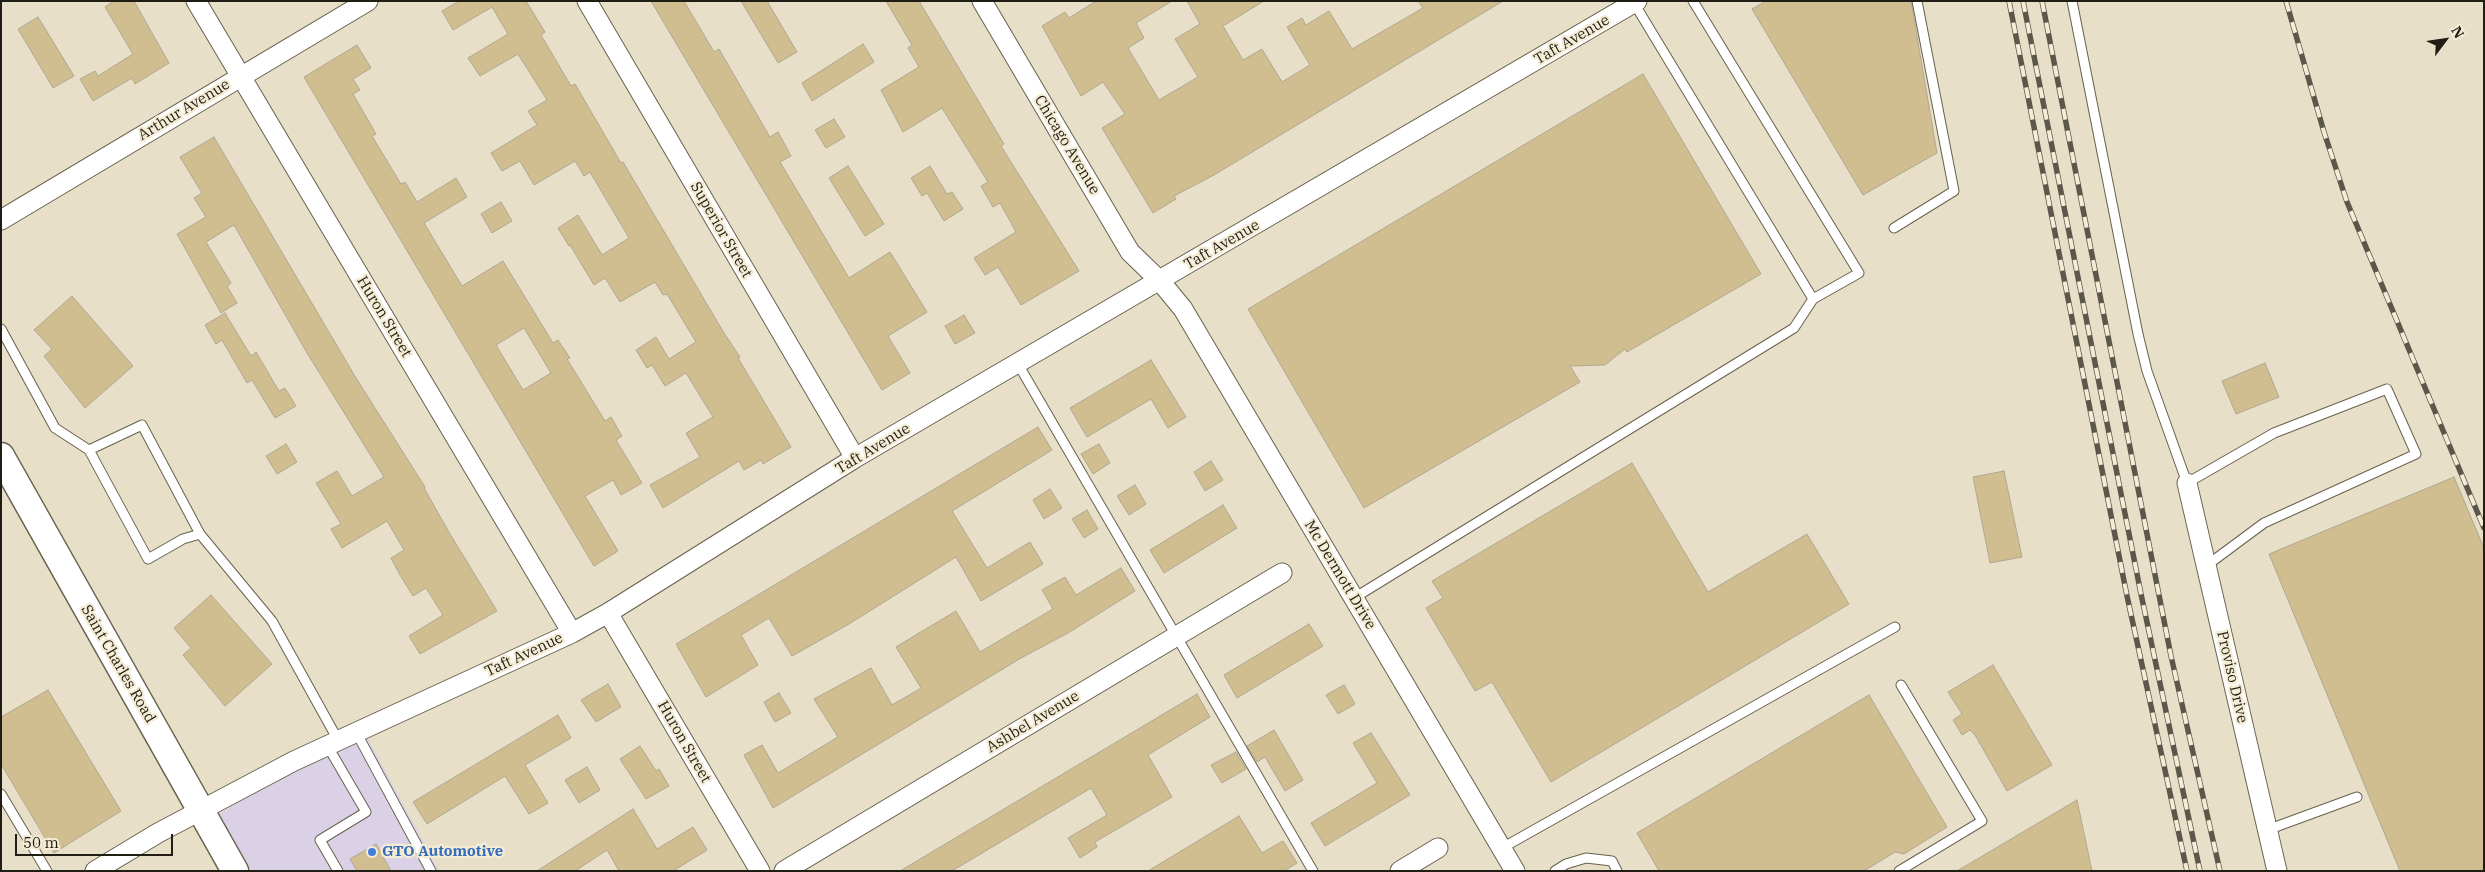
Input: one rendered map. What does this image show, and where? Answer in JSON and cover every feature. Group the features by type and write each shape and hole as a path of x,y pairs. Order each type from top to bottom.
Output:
{"main road":[{"name":"Saint Charles Road","path":"1,456 235,871"}],"street":[{"name":"Huron Street","path":"196,1 572,633"},
{"name":"Arthur Avenue","path":"1,220 368,1"},
{"name":"Superior Street","path":"587,1 855,458"},
{"name":"Chicago Avenue","path":"983,2 1130,252 1160,281"},
{"name":"Taft Avenue","path":"95,871 158,833 332,743 572,633 608,613 855,458 1636,2"},
{"name":"Mc Dermott Drive","path":"1160,281 1183,308 1515,871"},
{"name":"Proviso Drive","path":"2187,483 2277,871"},
{"name":"Ashbel Avenue","path":"784,871 1282,573"},
{"name":"Huron Street","path":"608,613 760,871"},
{"path":"1400,871 1438,848"}],"lane":[{"path":"1354,598 1794,328 1813,299 1859,273 1694,1"},
{"path":"1894,228 1954,191 1917,1"},
{"path":"2072,1 2138,334 2147,371 2187,483 2274,433 2387,390 2416,454 2264,523 2206,566"},
{"path":"1636,2 1813,299"},
{"path":"1,329 55,428 89,450 148,559 183,539 200,534"},
{"path":"1018,364 1313,871"},
{"path":"89,450 142,425 200,534 272,621 366,812 320,840 338,871"},
{"path":"1502,848 1895,628"},
{"path":"1900,871 1982,821 1901,685"},
{"path":"356,732 431,871"},
{"path":"1,794 47,871"},
{"path":"2267,830 2356,796"},
{"path":"1555,871 1566,864 1586,858 1612,861 1617,871"}],"shaded area":[{"path":"366,735 439,871 244,871 214,817 299,766"}],"building":[{"path":"114,1 134,1 169,63 135,84 132,78 93,101 80,79 95,71 98,76 133,54 105,7"},
{"path":"459,1 526,1 545,32 541,35 571,86 575,84 621,163 623,162 740,357 738,358 791,447 763,464 761,460 744,470 739,461 663,508 650,485 700,457 686,433 713,417 686,373 665,386 652,365 647,368 636,350 656,337 669,359 696,342 667,294 663,295 655,282 620,302 605,278 594,285 569,246 558,228 578,215 602,255 629,238 590,172 584,176 575,161 534,185 520,161 502,171 491,153 537,125 528,111 547,100 518,54 480,76 468,58 508,34 492,7 453,30 442,11"},
{"path":"651,1 684,1 714,52 719,49 770,137 778,132 791,156 780,162 849,278 890,252 927,312 888,336 910,373 882,390"},
{"path":"741,1 767,1 797,52 778,63"},
{"path":"886,1 919,1 1004,144 1001,146 1079,271 1021,305 998,267 985,275 974,258 1016,232 1000,203 993,207 981,186 988,182 942,108 903,132 881,90 919,67 908,48 912,45"},
{"path":"1096,1 1172,1 1136,23 1144,38 1128,48 1159,100 1198,77 1175,39 1200,24 1187,1 1264,1 1223,26 1243,60 1262,49 1282,82 1310,65 1287,27 1302,18 1306,25 1329,11 1352,49 1423,8 1418,1 1503,1 1214,175 1174,196 1176,199 1153,213 1102,128 1125,114 1103,82 1081,96 1042,26 1065,12 1069,18"},
{"path":"1766,1 1911,1 1937,153 1863,195 1752,9"},
{"path":"38,17 74,76 53,88 18,29"},
{"path":"863,44 874,62 812,101 802,83"},
{"path":"357,45 371,68 353,79 360,90 353,94 376,134 372,136 401,184 405,182 417,202 456,178 467,197 424,223 462,286 503,261 553,343 558,340 570,358 567,359 605,421 611,417 622,436 616,440 642,483 621,495 613,480 585,496 618,551 594,566 304,77","holes":["524,328 551,373 523,390 496,345"]},
{"path":"1643,74 1761,274 1627,352 1625,349 1605,365 1570,366 1580,382 1364,508 1248,309"},
{"path":"834,119 845,137 826,148 815,130"},
{"path":"214,137 356,378 425,487 450,534 497,611 420,654 409,636 443,615 426,588 413,596 400,575 391,558 404,550 387,521 342,548 331,529 341,524 316,483 337,471 352,496 384,477 307,353 234,225 206,242 231,283 227,286 237,303 221,313 177,234 206,217 194,198 202,193 180,157"},
{"path":"848,166 884,224 865,236 829,178"},
{"path":"930,166 947,194 952,192 963,209 944,221 927,193 922,196 911,178"},
{"path":"501,202 512,221 492,233 481,214"},
{"path":"72,296 133,366 85,408 44,356 52,349 34,330"},
{"path":"225,313 251,356 256,352 279,391 285,388 296,406 275,418 252,380 247,383 222,340 216,344 205,325"},
{"path":"964,315 975,333 955,344 945,326"},
{"path":"1151,360 1186,417 1168,428 1151,399 1087,437 1070,408"},
{"path":"2265,363 2279,397 2236,414 2222,381"},
{"path":"1038,427 1052,450 952,511 987,568 1030,542 1043,564 981,601 956,557 849,624 792,656 769,618 741,635 758,665 706,697 676,644"},
{"path":"286,444 297,462 277,474 266,456"},
{"path":"1099,444 1110,463 1093,474 1081,454"},
{"path":"1211,461 1223,480 1205,491 1194,472"},
{"path":"1632,463 1708,592 1807,534 1849,604 1551,782 1492,682 1475,691 1426,608 1443,598 1432,581"},
{"path":"2004,471 2022,557 1990,563 1973,477"},
{"path":"2454,477 2484,548 2484,871 2400,871 2269,554"},
{"path":"1135,485 1146,504 1129,515 1117,496"},
{"path":"1050,489 1062,508 1044,519 1033,500"},
{"path":"1223,505 1237,528 1164,573 1150,550"},
{"path":"1087,510 1098,529 1084,538 1072,519"},
{"path":"1121,568 1135,591 1068,633 1021,658 773,808 744,755 762,745 778,773 838,737 814,699 871,668 892,705 921,688 896,647 914,636 956,611 980,652 1053,609 1042,590 1065,577 1076,595"},
{"path":"211,595 272,664 225,706 183,655 191,648 174,628"},
{"path":"1309,624 1323,646 1237,698 1224,675"},
{"path":"1993,665 2052,765 2007,791 1975,735 1970,730 1962,735 1953,720 1962,714 1948,692"},
{"path":"608,684 621,707 596,722 581,700"},
{"path":"1344,685 1355,704 1338,714 1326,695"},
{"path":"48,690 121,811 54,853 1,764 1,717"},
{"path":"779,693 791,713 775,722 764,702"},
{"path":"1197,694 1210,717 1148,755 1172,797 1095,842 1097,847 1080,858 1068,838 1107,815 1091,788 952,871 900,871"},
{"path":"1869,695 1947,827 1904,854 1895,852 1864,871 1659,871 1637,833"},
{"path":"558,715 571,738 525,765 548,803 529,814 505,776 427,824 413,802"},
{"path":"1274,730 1303,780 1285,791 1265,757 1257,762 1247,746"},
{"path":"1371,733 1410,795 1325,846 1311,823 1377,783 1353,743"},
{"path":"640,746 656,771 659,769 669,786 646,799 620,759"},
{"path":"1236,752 1246,769 1222,783 1211,765"},
{"path":"587,767 600,790 579,803 565,780"},
{"path":"2077,800 2092,871 1957,871"},
{"path":"633,809 657,849 693,827 707,850 673,871 619,871 607,850 575,871 537,871"},
{"path":"1239,816 1262,853 1283,841 1297,863 1284,871 1148,871"},
{"name":"GTO Automotive","path":"376,844 391,871 357,871 350,859"}],"railway":[{"path":"2009,1 2127,596 2187,871"},
{"path":"2023,1 2141,594 2200,871"},
{"path":"2042,1 2171,656 2220,871"},
{"path":"2286,1 2324,132 2347,202 2484,528"}],"place":[{"name":"GTO Automotive","path":"372,852"}]}
